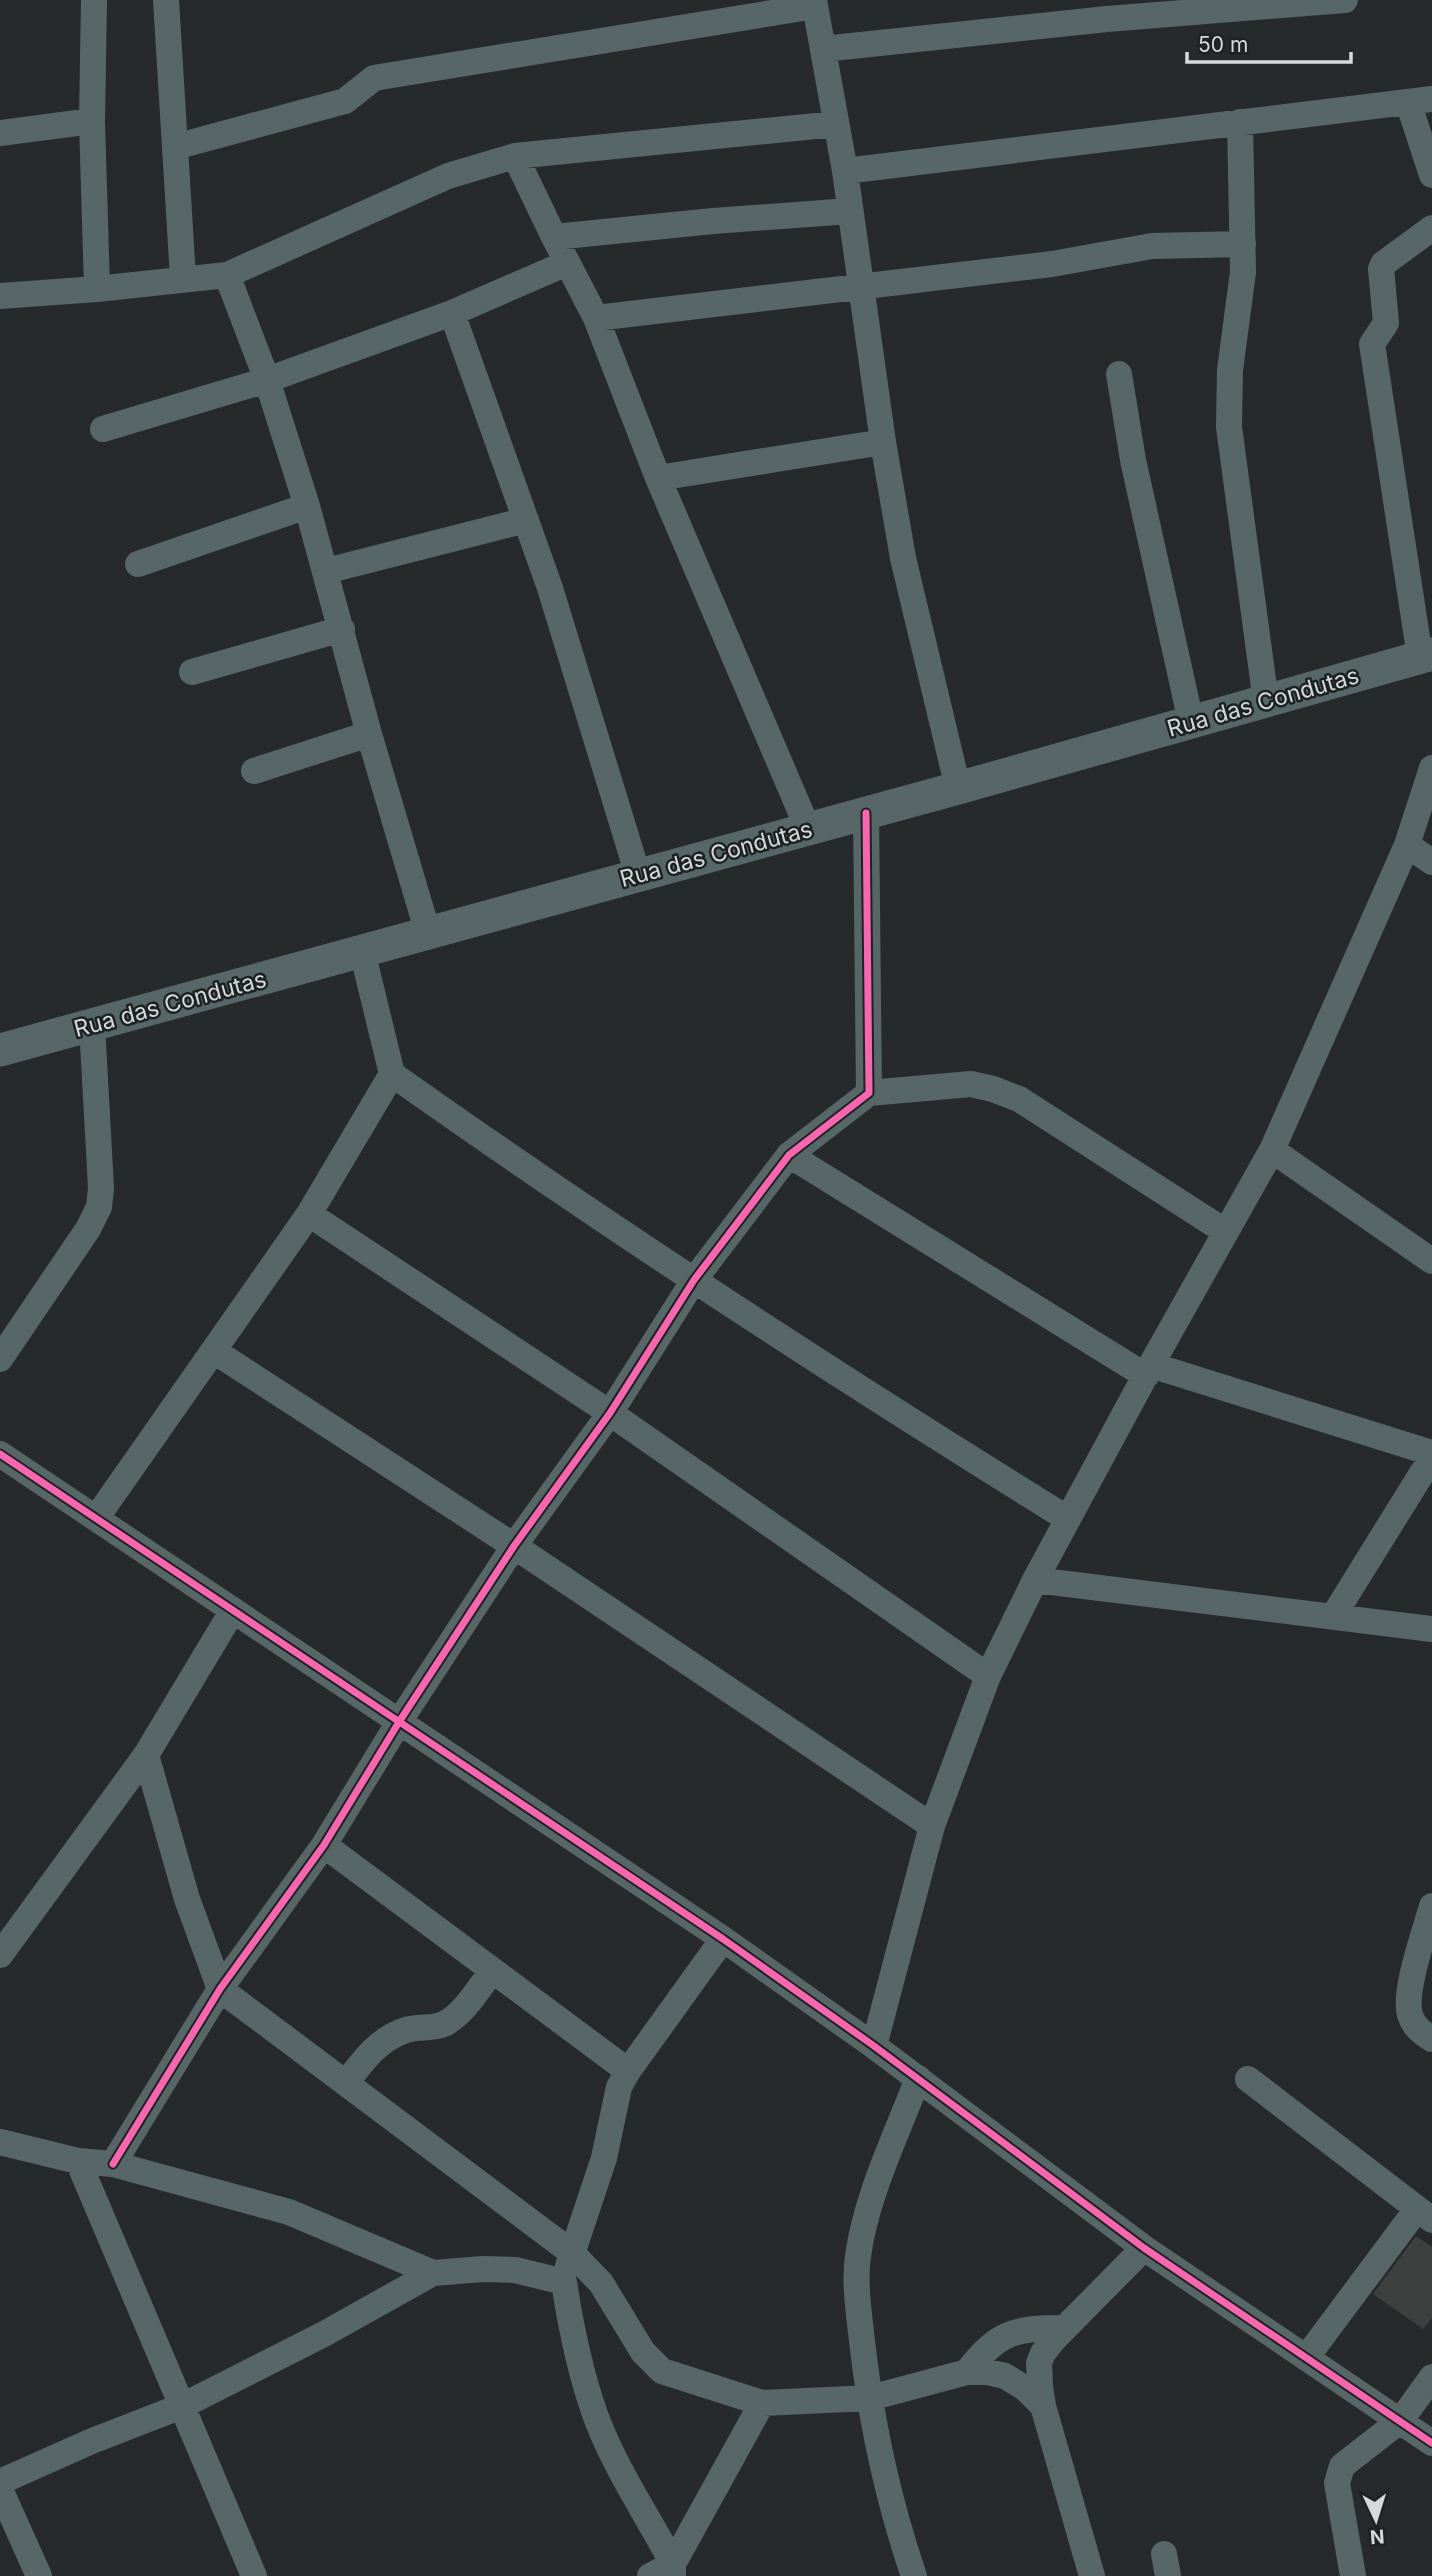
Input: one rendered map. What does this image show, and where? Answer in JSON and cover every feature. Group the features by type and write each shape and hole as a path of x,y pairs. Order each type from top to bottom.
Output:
{"street":[{"path":"94,0 92,121 97,289"},
{"path":"166,0 183,278"},
{"path":"823,49 1107,9 1345,0"},
{"path":"175,148 345,101 380,76 814,3 845,171 883,442 903,558 958,788"},
{"path":"845,171 1420,101 1432,174"},
{"path":"0,133 92,121"},
{"path":"1240,122 1243,272 1230,370 1229,427 1266,702"},
{"path":"0,296 227,275 448,176 515,156 836,124"},
{"path":"515,156 596,318 658,478 808,829"},
{"path":"554,237 713,220 850,211"},
{"path":"1426,656 1372,344 1386,323 1381,269 1383,264 1432,229"},
{"path":"596,318 1052,264 1152,246 1243,244"},
{"path":"103,429 268,380 452,313 567,263"},
{"path":"227,275 268,380 307,506 369,734 428,933"},
{"path":"452,313 550,588 638,875"},
{"path":"1119,374 1133,460 1191,722"},
{"path":"658,478 883,442"},
{"path":"138,565 307,506"},
{"path":"326,571 526,520"},
{"path":"192,672 342,629"},
{"name":"Rua das Condutas","path":"0,1050 958,788 1426,656"},
{"path":"254,771 369,734"},
{"path":"874,2046 932,1826 988,1676 1035,1580 1272,1150 1407,845 1431,776"},
{"path":"866,813 869,1093"},
{"path":"1407,845 1432,862"},
{"path":"362,951 392,1074 504,1154 694,1280 902,1416 1068,1519"},
{"path":"0,1359 88,1228 99,1207 101,1188 92,1025"},
{"path":"97,1517 309,1214 392,1074"},
{"path":"113,2164 220,1989 324,1845 399,1722 514,1546 610,1413 694,1280 789,1155 869,1093 971,1084 1019,1099 1226,1232"},
{"path":"1272,1150 1432,1261"},
{"path":"789,1155 1149,1370 1432,1455 1334,1615"},
{"path":"309,1214 610,1413 988,1676"},
{"path":"214,1351 514,1546 932,1826"},
{"path":"0,1454 723,1938 918,2078 1144,2248 1432,2443"},
{"path":"1035,1580 1432,1629"},
{"path":"0,1955 146,1755 233,1610"},
{"path":"146,1755 187,1899 220,1989 571,2252 601,2283 643,2352 662,2371 762,2403 870,2398 967,2372 1005,2376 1026,2389 1043,2406"},
{"path":"324,1845 628,2071"},
{"path":"1432,1906 1410,1988 1409,2014 1418,2029 1432,2039"},
{"path":"665,2572 596,2418 580,2367 564,2282 571,2252 590,2205 604,2158 619,2087 723,1938"},
{"path":"346,2083 384,2040 407,2030 443,2025 458,2013 492,1971"},
{"path":"914,2576 895,2521 870,2398 857,2301 858,2257 867,2214 918,2078"},
{"path":"1248,2079 1425,2214 1306,2358"},
{"path":"0,2142 78,2161 113,2164 289,2212 433,2273"},
{"path":"78,2161 254,2576"},
{"path":"1091,2576 1043,2406 1038,2362 1064,2328 1144,2248"},
{"path":"0,2482 182,2406 324,2334 433,2273 483,2269 515,2270 564,2282"},
{"path":"967,2372 982,2352 1014,2332 1031,2328 1064,2328"},
{"path":"1353,2576 1338,2483 1342,2466 1401,2420 1432,2377"},
{"path":"665,2572 762,2403"},
{"path":"0,2490 39,2576"}],"building":[{"path":"1416,2236 1432,2247 1432,2318 1423,2329 1373,2294"}],"cycle path":[{"path":"113,2164 220,1989 324,1845 399,1722 514,1546 610,1413 694,1280 789,1155 869,1093 866,813"},
{"path":"0,1454 723,1939 874,2046 1144,2248 1432,2443"}]}
